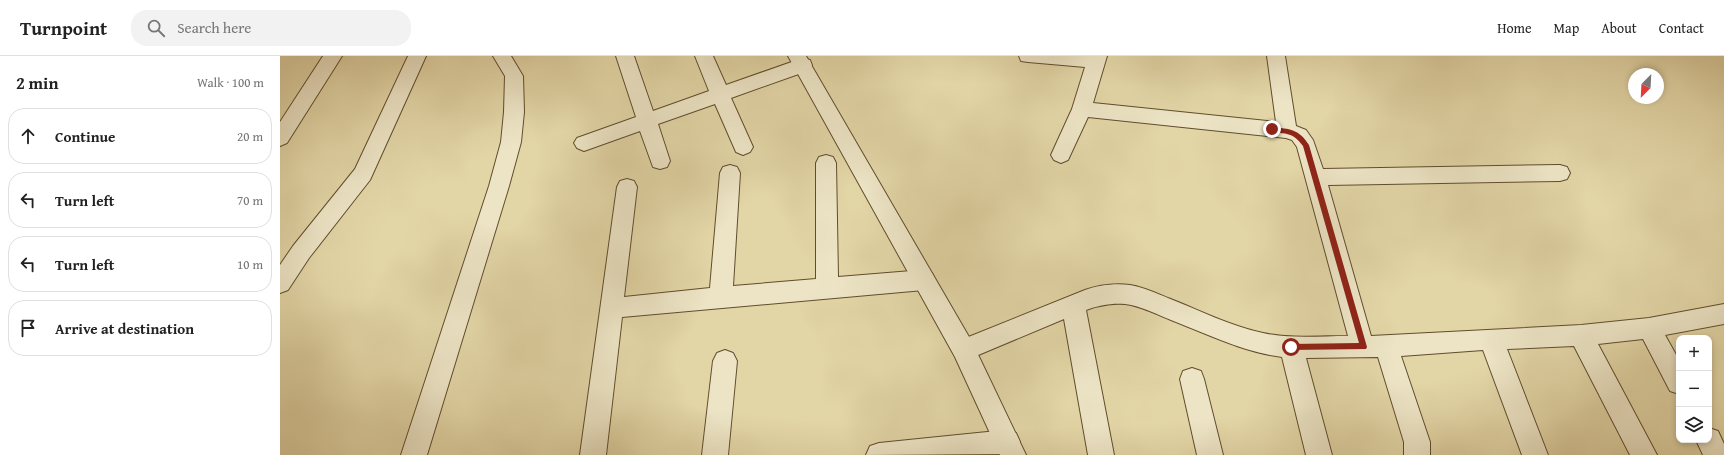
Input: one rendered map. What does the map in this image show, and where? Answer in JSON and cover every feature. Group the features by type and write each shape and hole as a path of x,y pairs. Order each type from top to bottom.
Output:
{"street":[{"path":"329,56 336,56"},
{"path":"280,138 333,56"},
{"path":"280,283 301,252 363,174 416,56"},
{"path":"414,455 499,186 511,142 514,112 514,76 502,56"},
{"path":"625,56 660,161"},
{"path":"704,56 743,147"},
{"path":"1028,56 1097,58 1082,110 1061,156"},
{"path":"1276,56 1287,131"},
{"path":"584,143 720,96 800,61 964,350 1010,449 879,455"},
{"path":"1082,110 1287,131 1299,135 1306,145 1315,177 1374,347 1417,442 1417,455"},
{"path":"826,164 827,288"},
{"path":"721,297 730,173"},
{"path":"1315,177 1560,173"},
{"path":"593,455 627,187"},
{"path":"612,308 721,297 924,280"},
{"path":"964,350 1093,297 1112,295 1130,295 1150,301 1234,335 1263,344 1291,347 1374,347 1491,339 1581,335 1649,328 1724,314"},
{"path":"1073,305 1101,455"},
{"path":"1649,328 1676,378"},
{"path":"1581,335 1644,455"},
{"path":"1491,339 1535,455"},
{"path":"1291,347 1319,455"},
{"path":"714,455 725,361"},
{"path":"1192,379 1210,455"},
{"path":"1710,443 1716,455"}],"route":[{"path":"1272,129 1287,131 1299,135 1306,145 1363,347 1291,347"}]}
